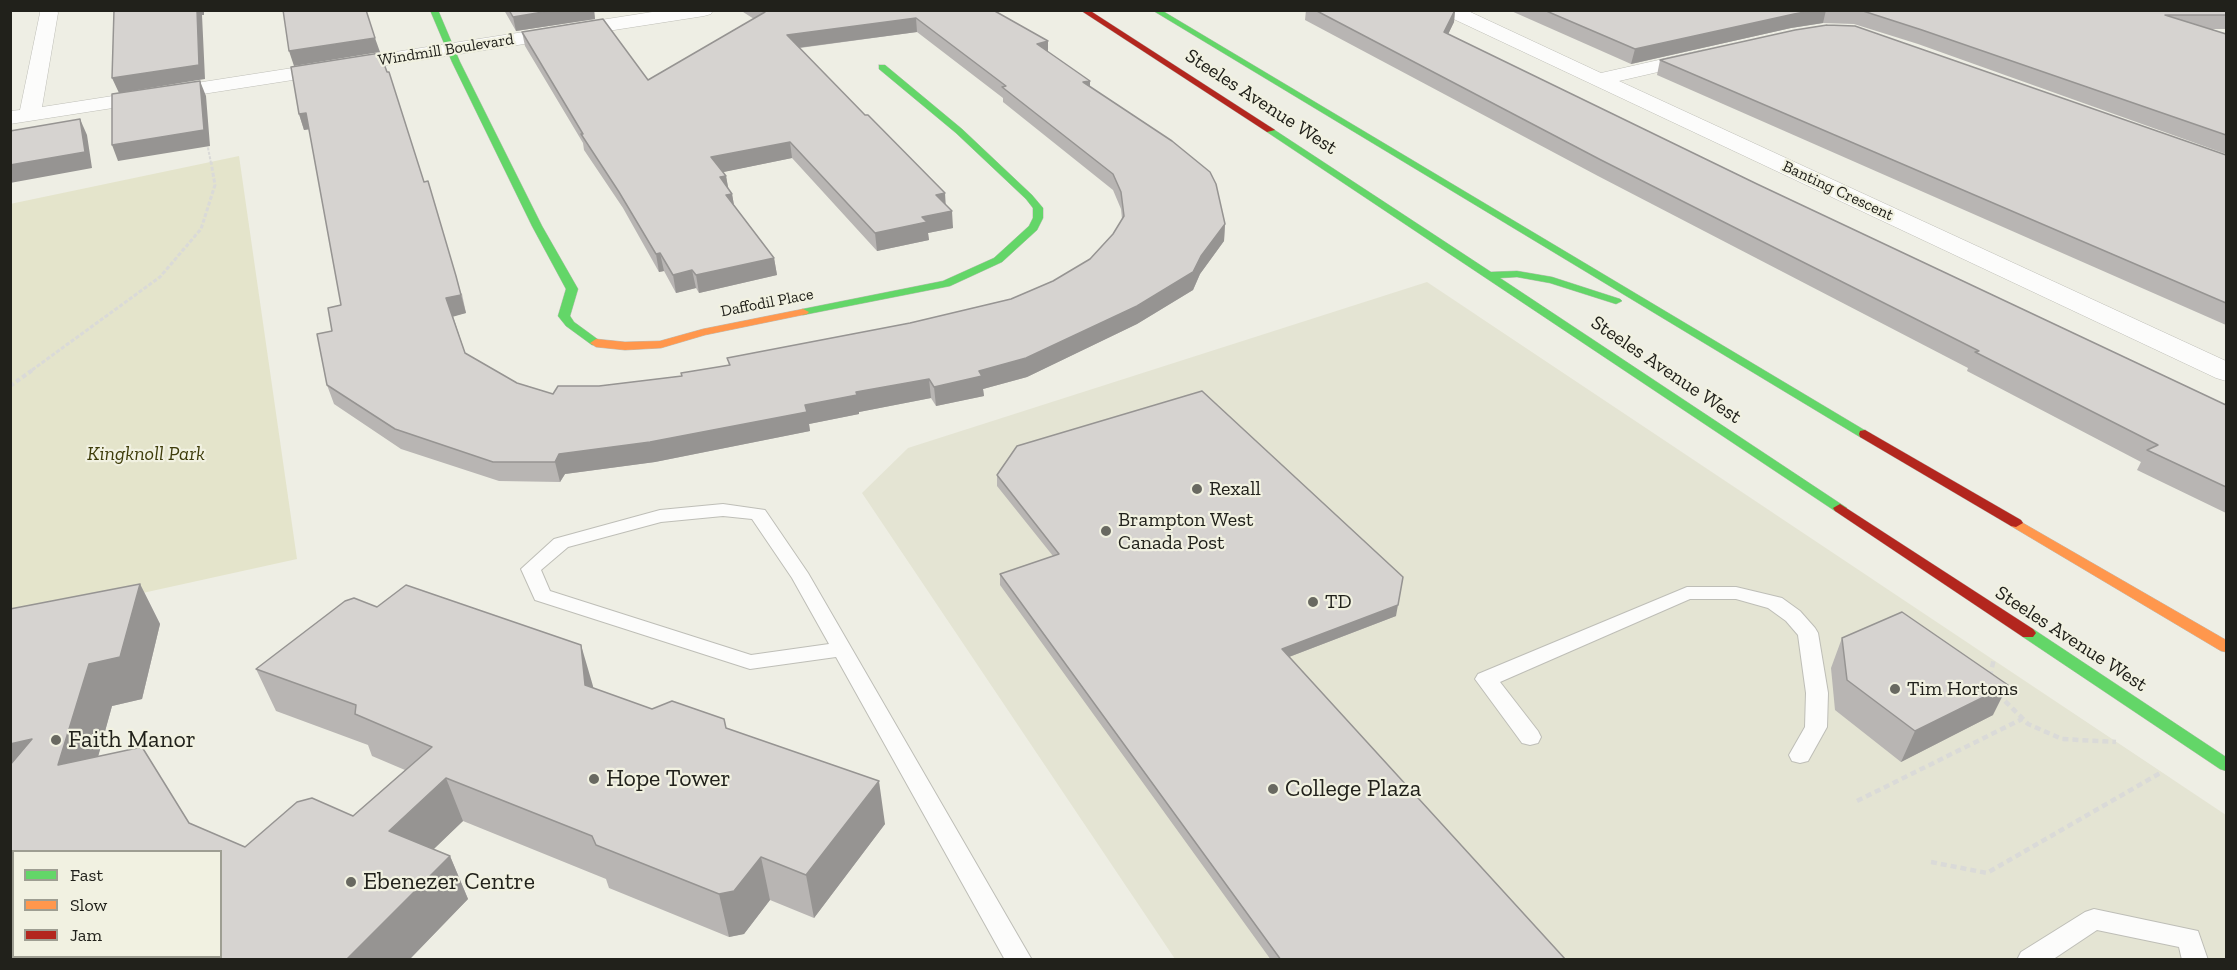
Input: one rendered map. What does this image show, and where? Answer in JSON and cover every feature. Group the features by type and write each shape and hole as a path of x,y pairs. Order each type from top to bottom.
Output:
{"main road":[{"path":"434,10 450,50"},
{"name":"Steeles Avenue West","path":"1083,10 1259,122 2226,765"},
{"name":"Steeles Avenue West","path":"1155,10 2226,647"},
{"name":"Daffodil Place","path":"450,50 537,226 572,289 564,316 570,324 596,343 625,346 661,344 703,332 946,284 998,260 1033,228 1038,218 1038,208 1029,196 959,131 882,67"},
{"path":"1490,275 1517,274 1552,280 1672,319"}],"street":[{"path":"20,116 49,14 47,10"},
{"name":"Windmill Boulevard","path":"20,116 704,10"},
{"name":"Banting Crescent","path":"1450,10 2226,372"},
{"path":"1600,80 1723,51"}],"lane":[{"path":"842,649 750,662 542,595 531,569 561,543 660,516 723,510 758,514 801,577 842,649 1019,960"},
{"path":"1530,737 1486,679 1687,593 1736,593 1775,603 1793,616 1808,633 1817,693 1816,727 1800,755"},
{"path":"2030,960 2094,918 2189,939 2195,960"}],"path":[{"path":"10,386 160,277 201,229 215,184 196,89"},
{"path":"1991,684 1990,671 1995,655"},
{"path":"1996,691 2007,705 2028,724 2062,739 2119,742"},
{"path":"1857,801 2022,719"},
{"path":"1931,862 1987,873 2162,772"}],"shaded area":[{"name":"College Plaza","path":"1427,282 2226,815 2226,959 1175,959 862,493 908,448"}],"green space":[{"name":"Kingknoll Park","path":"239,156 297,559 11,622 10,204"}],"building":[{"path":"114,10 197,10 199,65 112,78"},
{"path":"283,10 366,10 375,38 289,51"},
{"path":"509,10 555,10 513,17"},
{"path":"762,10 993,10 1048,41 1037,44 1090,81 1083,82 1172,141 1210,172 1216,184 1225,224 1201,256 1193,272 1137,306 1026,358 979,371 982,376 934,387 929,379 856,392 857,395 805,405 807,412 650,442 559,454 555,462 493,462 395,429 327,385 317,334 332,331 328,308 341,305 306,113 299,114 291,67 380,53 387,72 389,72 424,182 428,181 456,276 461,295 446,298 465,353 517,383 553,394 558,386 599,386 682,376 681,373 730,365 727,358 910,323 1011,299 1053,281 1090,259 1113,234 1124,216 1121,192 1113,174 1002,87 1006,86 916,18 787,35 945,193 936,195 952,211 922,217 927,222 875,233 790,142 711,157 726,176 720,177 732,194 726,195 774,258 696,275 692,270 673,275 660,253 656,254 581,134 583,134 522,32 603,19 648,80 765,12"},
{"path":"1315,10 1455,10 1444,32 1757,184 2226,405 2226,487 2147,450 2158,445 1975,352 1979,351 1601,160"},
{"path":"1544,10 1816,10 1635,49"},
{"path":"1860,10 2226,11 2226,15 2165,15 2226,34 2226,135 1922,30"},
{"path":"1827,25 1855,26 2226,155 2226,303 1660,60"},
{"path":"200,81 204,130 112,145 112,94"},
{"path":"80,119 85,152 10,165 10,131"},
{"name":"College Plaza","path":"1202,391 1403,577 1398,605 1282,649 1566,960 1281,960 1000,574 1059,554 997,475 1017,446"},
{"path":"140,584 120,657 89,664 58,765 142,747 189,823 245,847 297,802 312,798 353,816 432,747 355,714 356,705 256,669 345,601 354,598 377,607 406,585 581,645 585,685 652,709 672,701 724,719 726,728 879,781 806,875 761,857 734,891 719,894 596,845 592,836 446,778 389,831 450,856 346,960 10,960 10,765 32,739 10,744 10,609"},
{"path":"1902,612 2008,685 1915,731 1847,680 1842,638"}],"traffic: fast":[{"path":"434,10 456,62 537,226 572,289 564,316 570,324 596,343"},
{"path":"1155,10 1865,434"},
{"path":"803,312 946,284 998,260 1033,228 1038,218 1038,208 1029,197 959,131 882,67"},
{"path":"1270,130 1840,508"},
{"path":"1490,275 1517,274 1552,280 1616,301"},
{"path":"2028,633 2226,765"}],"traffic: slow":[{"path":"596,343 625,346 661,344 703,332 803,312"},
{"path":"2016,523 2226,647"}],"traffic: jam":[{"path":"1083,10 1270,130"},
{"path":"1865,434 2016,523"},
{"path":"1840,508 2028,633"}],"place":[{"name":"Rexall","path":"1197,489"},
{"name":"Brampton West Canada Post","path":"1106,531"},
{"name":"TD","path":"1313,602"},
{"name":"Tim Hortons","path":"1895,689"},
{"name":"Faith Manor","path":"56,740"},
{"name":"Hope Tower","path":"594,779"},
{"name":"College Plaza","path":"1273,789"},
{"name":"Ebenezer Centre","path":"351,882"}]}
